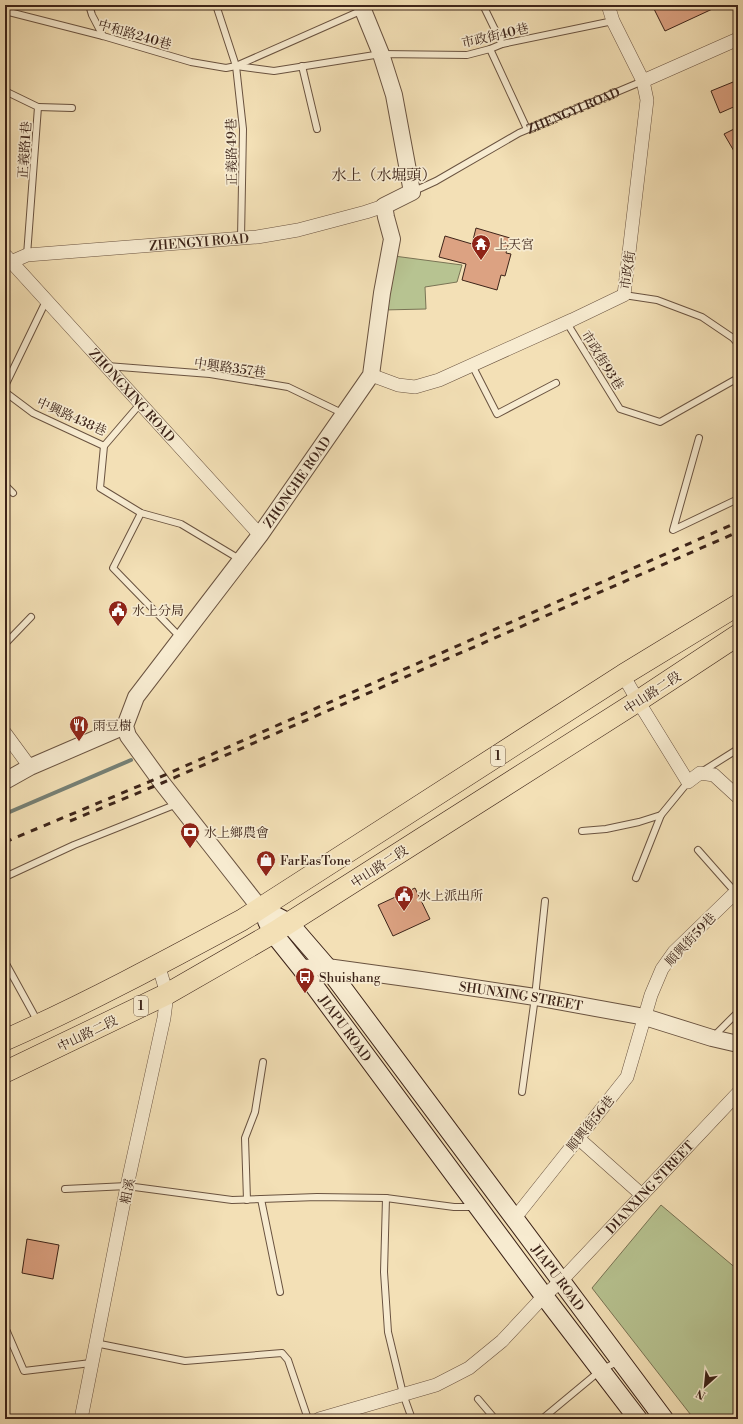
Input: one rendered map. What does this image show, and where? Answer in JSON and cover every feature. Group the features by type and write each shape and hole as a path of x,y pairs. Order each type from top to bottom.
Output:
{"main road":[{"name":"1","path":"5,1040 40,1024 235,924 623,675 738,605"},
{"name":"中山路二段","path":"5,1072 167,994 281,928 638,701 738,635"},
{"name":"JIAPU ROAD","path":"260,908 327,967 664,1419"},
{"name":"JIAPU ROAD","path":"281,928 301,968 544,1296 638,1419"}],"street":[{"name":"市政街","path":"371,375 398,385 415,387 439,380 567,323 624,295 647,100 643,81 613,21 608,5"},
{"path":"366,7 394,95 412,192 384,206"},
{"name":"ZHENGYI ROAD","path":"643,81 738,38"},
{"name":"ZHENGYI ROAD","path":"8,259 27,255 257,237 298,230 384,206"},
{"name":"ZHONGHE ROAD","path":"125,726 136,697 260,535 371,375 382,293 392,239 384,206"},
{"name":"ZHONGXING ROAD","path":"8,259 260,535"},
{"path":"623,675 688,782 700,773 714,775 738,796"},
{"path":"5,781 30,767 125,726 128,736 162,783 260,908"},
{"path":"5,733 30,767"},
{"name":"順興街59巷","path":"645,1017 650,995 662,969 674,952 737,892"},
{"name":"粗溪","path":"80,1419 164,1018 167,994 158,964"},
{"name":"SHUNXING STREET","path":"301,968 327,967 535,997 645,1017 712,1038 738,1044"},
{"name":"順興街56巷","path":"514,1218 627,1077 645,1017"},
{"name":"DIANXING STREET","path":"319,1419 436,1385 469,1368 502,1341 544,1296 561,1281 738,1093"},
{"path":"578,1138 642,1195"}],"lane":[{"path":"89,5 92,15 104,36"},
{"name":"正義路49巷","path":"216,5 236,66 243,129 241,238"},
{"path":"483,5 502,44"},
{"name":"中和路240巷","path":"5,11 104,36 191,62 226,68 236,66 366,7"},
{"name":"市政街40巷","path":"381,54 467,55 490,50 502,44 613,21"},
{"path":"490,50 527,130"},
{"name":"中和路240巷","path":"236,66 274,71 381,54"},
{"path":"302,66 317,129"},
{"name":"ZHENGYI ROAD","path":"412,192 436,181 518,133 643,81"},
{"name":"正義路1巷","path":"5,91 38,106 27,255"},
{"path":"38,106 72,108"},
{"path":"624,295 657,300 702,317 733,338 738,344"},
{"path":"5,386 46,301"},
{"name":"市政街93巷","path":"567,323 620,410 660,422 738,378"},
{"path":"472,365 497,414 556,383"},
{"name":"中興路357巷","path":"105,366 210,374 288,387 345,414"},
{"name":"中興路438巷","path":"5,392 34,412 104,446 140,404"},
{"path":"699,438 673,530 738,499"},
{"path":"104,446 100,488 141,513 181,524 241,560"},
{"path":"5,486 13,493"},
{"path":"141,513 113,568 181,638"},
{"path":"5,644 31,617"},
{"path":"700,773 738,749"},
{"path":"636,878 661,815 688,782"},
{"path":"5,877 74,845 179,803"},
{"path":"582,831 606,829 639,822 661,815"},
{"path":"698,850 737,892"},
{"path":"522,1092 535,997 545,901"},
{"path":"5,962 40,1024"},
{"path":"712,1038 738,1012"},
{"path":"247,1200 245,1138 255,1112 263,1062"},
{"path":"65,1188 128,1186 232,1200 317,1197 386,1198 454,1207 479,1207"},
{"path":"386,1198 384,1272 388,1332 403,1394 412,1419"},
{"path":"261,1199 280,1292"},
{"path":"5,1328 24,1370 91,1363"},
{"path":"95,1343 185,1361 282,1353 288,1360 308,1419"},
{"path":"542,1419 601,1370 620,1360"},
{"path":"478,1399 495,1419"}],"green space":[{"path":"394,256 462,265 457,282 425,287 426,309 383,310"},
{"path":"661,1205 738,1270 738,1419 694,1419 592,1288"}],"building":[{"path":"652,5 721,5 665,31"},
{"path":"738,80 738,105 720,113 711,91"},
{"path":"738,127 738,158 724,134"},
{"name":"上天宮","path":"476,228 510,238 506,253 511,254 505,276 501,275 497,290 462,280 466,264 439,257 445,236 472,244"},
{"name":"水上派出所","path":"415,888 430,919 393,936 378,905"},
{"path":"27,1239 59,1245 53,1279 22,1273"}],"waterway":[{"path":"5,814 131,760"}],"railway":[{"path":"5,842 158,778 738,522"},
{"path":"70,821 162,783 738,532"}],"place":[{"name":"上天宮","path":"481,261"},
{"name":"水上分局","path":"118,627"},
{"name":"雨豆樹","path":"79,742"},
{"name":"水上鄉農會","path":"190,849"},
{"name":"FarEasTone","path":"266,877"},
{"name":"水上派出所","path":"404,912"},
{"name":"Shuishang","path":"305,994"}],"district":[{"name":"水上（水堀頭）","path":"384,175"}]}
